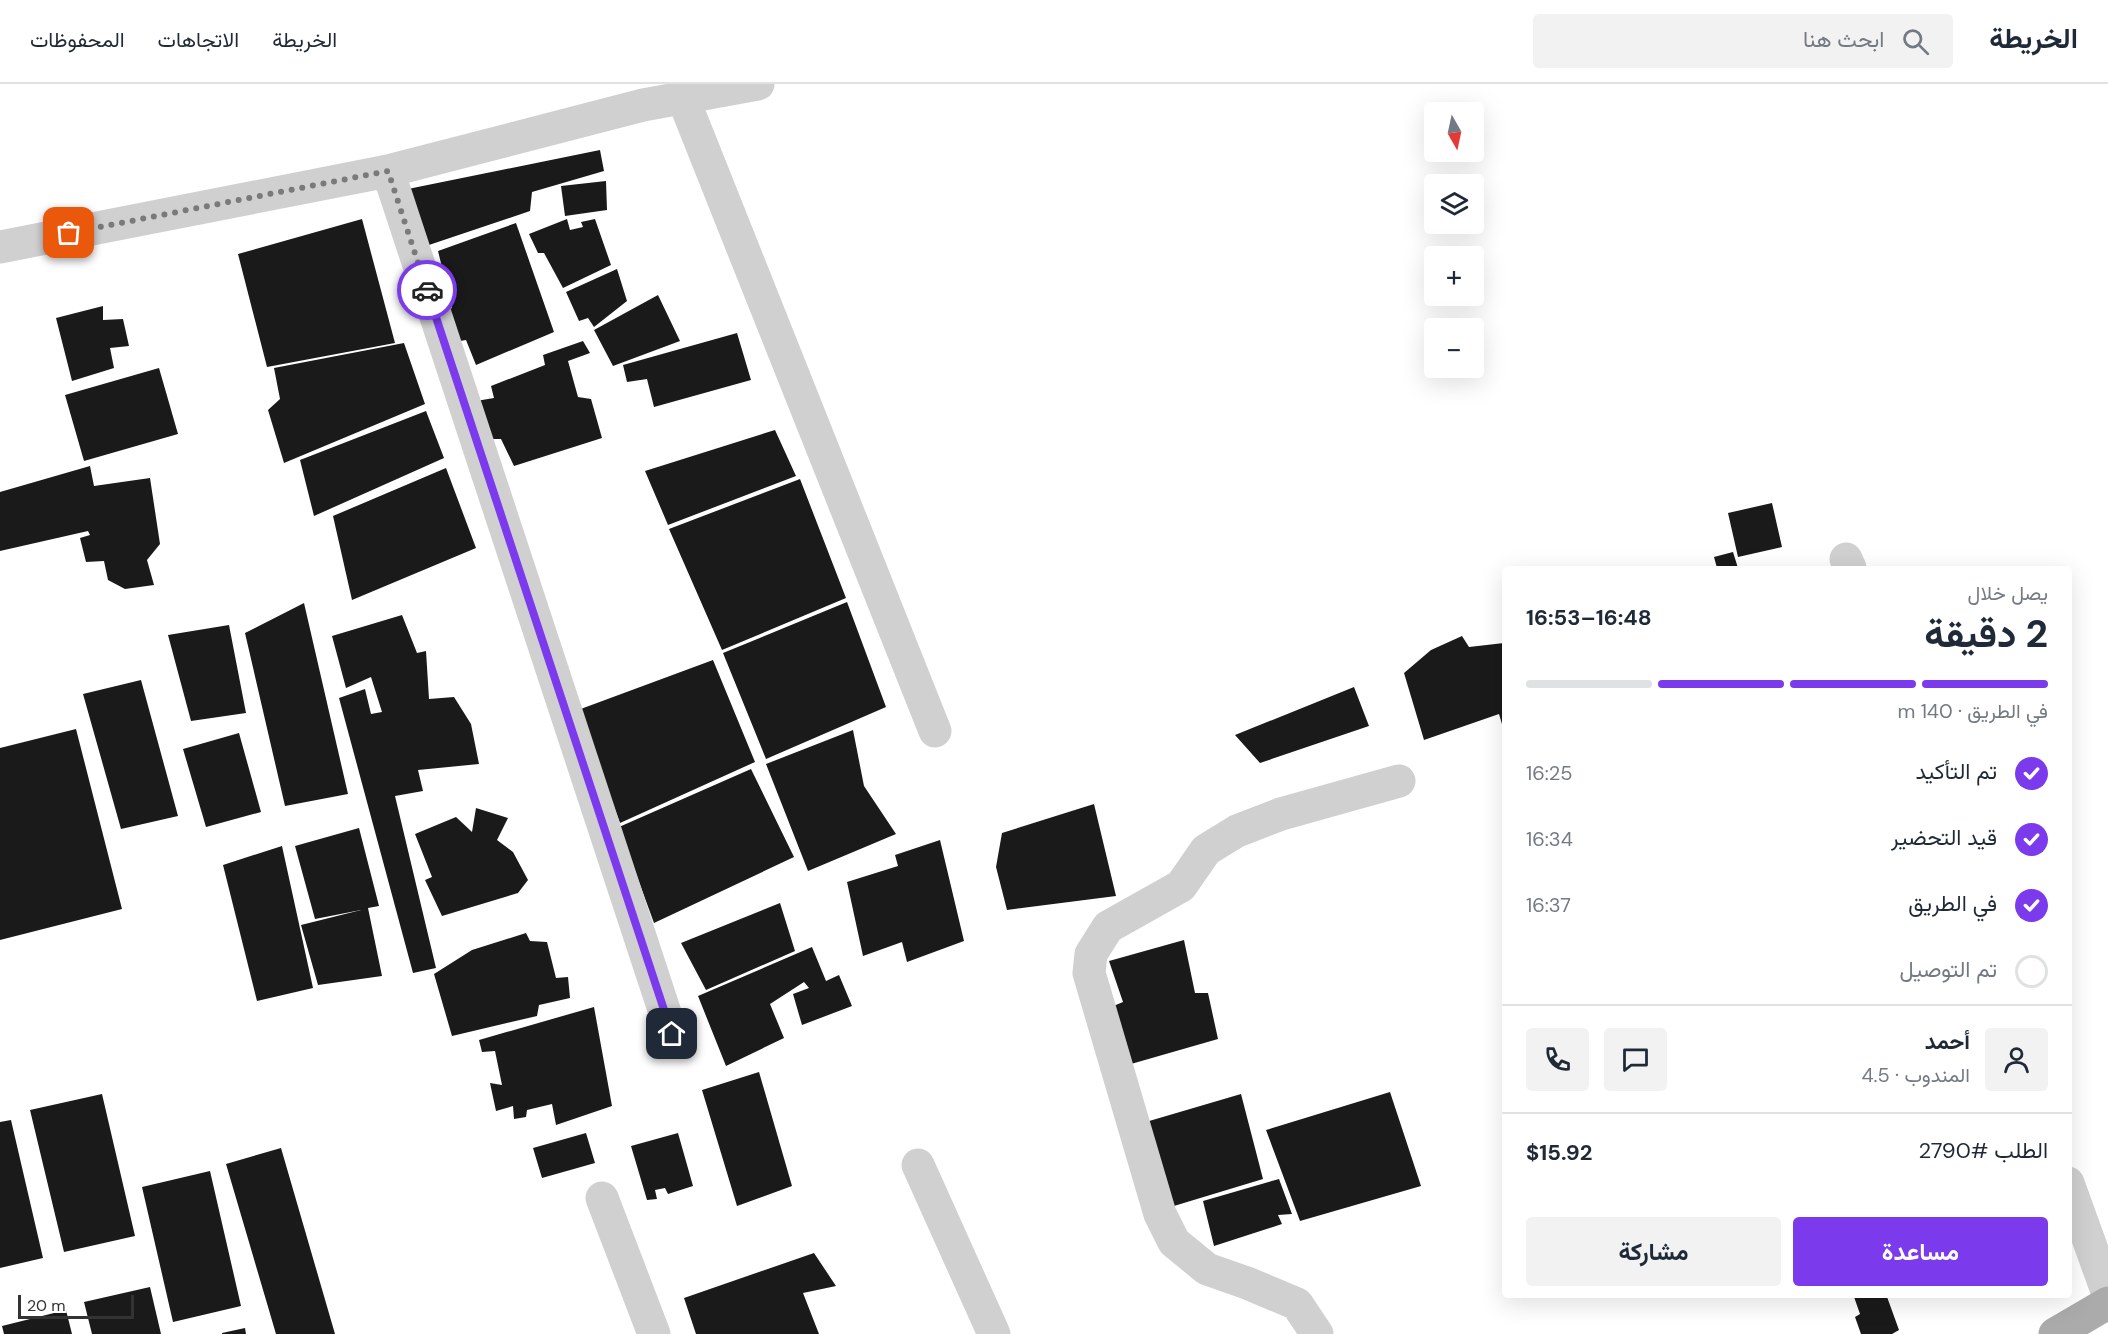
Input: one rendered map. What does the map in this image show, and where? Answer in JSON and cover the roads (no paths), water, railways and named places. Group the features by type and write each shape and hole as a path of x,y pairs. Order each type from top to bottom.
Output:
{"main road":[{"path":"2055,1334 2108,1303"}],"street":[{"path":"0,247 388,171 643,105 758,84"},
{"path":"683,98 935,731"},
{"path":"388,171 672,1034"},
{"path":"1317,1334 1297,1304 1247,1282 1207,1269 1174,1242 1160,1214 1092,984 1089,973 1090,954 1108,927 1181,886 1206,850 1237,831 1281,814 1399,781"},
{"path":"918,1165 994,1334"},
{"path":"2072,1194 2108,1294"},
{"path":"602,1198 654,1334"}]}
